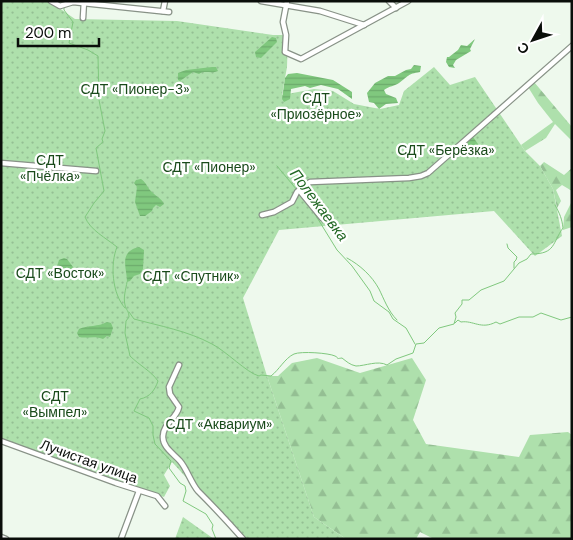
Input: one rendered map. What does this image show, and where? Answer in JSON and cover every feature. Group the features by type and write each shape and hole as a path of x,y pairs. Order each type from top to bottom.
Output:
{"street":[{"path":"51,1 60,6 69,2 84,2 169,12"},
{"path":"163,11 165,1"},
{"path":"261,1 320,11 364,25"},
{"path":"389,1 396,8"},
{"path":"287,4 284,22 286,35 285,52 301,59 408,1"},
{"path":"83,18 84,2"},
{"path":"262,216 285,207 292,202 299,190 313,181 421,176 481,127 572,46"},
{"path":"1,163 96,171"},
{"path":"299,190 322,218"},
{"path":"179,365 169,387 170,394 179,407 178,412 162,434 163,441 168,449 182,462 196,488 243,539"},
{"name":"Лучистая улица","path":"1,441 157,496 165,506"},
{"path":"121,539 139,491"},
{"path":"1,537 6,539"}],"green space":[{"path":"1,1 49,1 75,19 177,21 273,35 288,35 287,67 282,95 314,89 333,91 354,104 380,109 399,105 404,91 434,67 450,85 475,77 525,151 540,166 553,189 562,236 535,256 494,211 279,230 243,298 314,517 346,539 242,539 172,462 164,475 170,486 164,497 1,441"},
{"path":"534,82 572,127 572,141 555,124 546,138 525,151 521,145 553,122 528,87"},
{"path":"544,162 564,175 572,168 572,191 562,185 556,190 561,201 557,208 553,189 540,166"},
{"path":"572,201 572,227 563,230 564,217"},
{"path":"317,358 360,373 412,358 426,380 413,420 426,444 519,457 530,435 568,432 572,435 572,539 434,539 420,532 416,539 346,539 314,517 267,376 278,376 292,363"},
{"path":"183,517 214,539 175,539"}],"shaded area":[{"path":"272,37 276,38 277,42 261,58 256,57 255,52"},
{"path":"475,39 470,49 471,51 456,60 453,65 455,68 449,67 446,62 447,57 458,50 461,45 467,46"},
{"path":"414,65 421,66 420,72 410,75 384,90 386,94 396,98 398,103 386,104 379,109 374,103 369,102 367,93 375,83 388,76 395,76 411,69"},
{"path":"216,67 218,71 199,74 193,72 180,81 178,80 178,73 186,70"},
{"path":"297,73 333,80 352,92 352,99 338,89 321,85 310,88 305,86 291,89 290,99 284,102 282,99 285,78 288,74"},
{"path":"473,137 478,144 467,154 462,147"},
{"path":"141,179 164,204 160,207 156,205 145,216 140,216 135,202 137,187 134,183 136,180"},
{"path":"139,247 144,250 143,269 140,274 127,282 126,257 132,249"},
{"path":"64,258 73,267 70,272 64,275 61,274 57,266 59,260"},
{"path":"107,322 111,323 113,328 110,337 107,336 103,339 79,337 77,333 79,329"}],"waterway":[{"name":"Полежаевка","path":"64,7 64,10 73,22 69,43 98,56 99,100 105,131 102,139 103,142 96,148 104,191 85,217 94,230 117,247 113,262 115,287 117,295 125,308"},
{"name":"Полежаевка","path":"277,166 297,190"},
{"name":"Полежаевка","path":"129,312 134,319 174,329 203,339 218,347 249,371 259,376 271,376 291,356 303,353 332,355 356,366 376,363 387,365 396,359 413,353 416,344 424,343 439,328 454,324 455,313 462,304 462,300 469,300 481,290 504,281 519,263 527,259 531,254 549,250 563,228 555,205"},
{"name":"Полежаевка","path":"313,211 337,250 352,266 370,291 374,301 389,312 393,319 406,328 415,344"},
{"name":"Полежаевка","path":"507,244 508,248 517,257 514,262 514,268"},
{"name":"Полежаевка","path":"347,258 369,275 397,320"},
{"name":"Полежаевка","path":"127,282 124,302 129,317 126,321 125,333 130,356 158,381 152,393 140,399 134,411 149,418 153,426 155,444 171,461 169,468 180,483 185,486 186,491 183,501 206,514 213,525 212,529 216,539"},
{"name":"Полежаевка","path":"455,323 458,320 481,325 496,322 500,324 519,317 533,317 541,313 561,320 572,317"}],"park label":[{"name":"СДТ «Пионер-3»","path":"135,89"},
{"name":"СДТ «Приозёрное»","path":"316,106"},
{"name":"СДТ «Берёзка»","path":"446,150"},
{"name":"СДТ «Пионер»","path":"209,167"},
{"name":"СДТ «Пчёлка»","path":"50,168"},
{"name":"СДТ «Восток»","path":"60,273"},
{"name":"СДТ «Спутник»","path":"191,276"},
{"name":"СДТ «Вымпел»","path":"55,404"},
{"name":"СДТ «Аквариум»","path":"219,424"}]}
